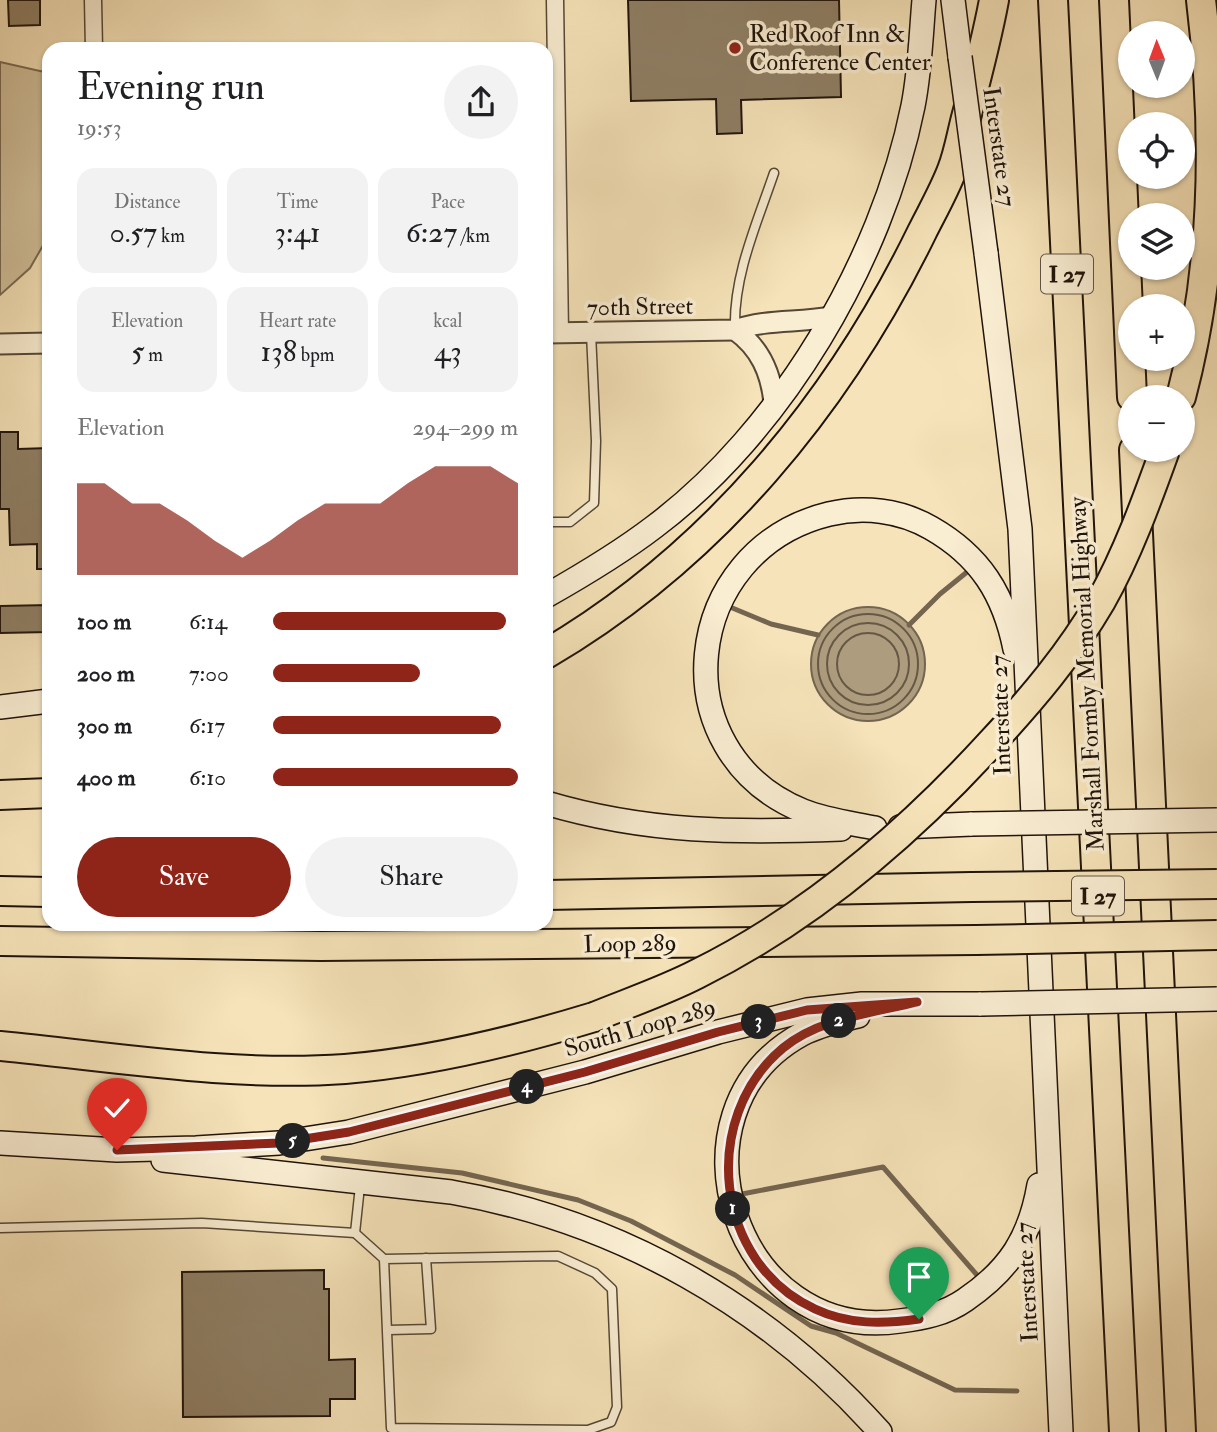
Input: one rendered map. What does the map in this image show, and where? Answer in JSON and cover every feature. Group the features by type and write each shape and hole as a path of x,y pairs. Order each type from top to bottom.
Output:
{"highway":[{"path":"553,650 589,629 656,576 727,513 782,453 827,396 904,270 953,169 994,0"},
{"name":"Marshall Formby Memorial Highway","path":"1052,0 1124,1432"},
{"name":"I 27","path":"1114,0 1131,385"},
{"path":"1183,385 1206,266 1212,153 1210,74 1201,0"},
{"name":"I 27","path":"1135,462 1181,1432"},
{"path":"0,1046 259,1070 343,1069 424,1059 504,1043 594,1017 696,975 816,902 911,826 1047,683 1101,600 1160,462"},
{"path":"0,796 42,793"},
{"name":"Loop 289","path":"553,895 1217,884"},
{"path":"0,891 42,892"},
{"name":"Loop 289","path":"0,941 334,946 1217,935"}],"main road":[{"path":"553,592 655,527 713,474 766,416 809,355 863,254 900,160 913,104 924,0"},
{"name":"Interstate 27","path":"953,0 1020,529 1061,1432"},
{"path":"874,828 801,811 762,787 732,754 712,714 707,695 705,660 717,606 745,561 787,530 810,519 867,510 898,514 926,525 968,552 988,575 1002,601 1014,648 1028,735"},
{"path":"0,708 42,702"},
{"path":"0,708 42,710"},
{"path":"553,805 629,822 703,832 1217,820"},
{"name":"South Loop 289","path":"0,1143 117,1150 196,1148 279,1143 349,1132 585,1072 718,1032 807,1010 917,1002 981,1004 1217,999"},
{"path":"917,1002 834,1022 803,1034 773,1057 747,1088 732,1130 729,1191 738,1227 747,1246 775,1282 815,1309 858,1322 919,1319 960,1304 987,1286 1024,1240 1034,1218 1046,1144"},
{"path":"28,1146 360,1181 495,1201 579,1226 652,1257 722,1296 821,1370 880,1432"}],"street":[{"path":"93,0 94,42"},
{"path":"553,333 555,0"},
{"name":"70th Street","path":"553,333 735,330 754,323 804,322 830,317"},
{"path":"735,330 749,340 760,355 770,376 774,403"},
{"path":"0,344 42,343"}],"lane":[{"path":"735,330 734,306 746,256 774,173"},
{"path":"553,522 570,522 594,503 596,441 591,332"},
{"path":"355,1233 360,1181"},
{"path":"0,1228 202,1223 355,1233 384,1259 558,1256 594,1273 612,1289 617,1407 611,1422 588,1430 391,1428 384,1259"},
{"path":"388,1330 431,1329 426,1258"}],"shaded area":[{"path":"0,62 42,71 42,247 30,268 0,295"}],"water":[{"path":"868,607 890,611 900,616 916,632 921,642 925,664 921,686 916,696 900,712 890,717 868,721 846,717 836,712 820,696 815,686 811,664 815,642 820,632 836,616 846,611"}],"building":[{"path":"8,0 40,0 40,25 9,26"},
{"name":"Red Roof Inn & Conference Center","path":"628,0 839,0 841,97 741,100 742,133 717,134 716,99 631,101"},
{"path":"0,432 18,432 18,449 42,448 42,569 37,569 37,544 10,545 9,509 0,509"},
{"path":"42,605 42,632 0,633 0,606"},
{"path":"324,1270 324,1289 329,1289 329,1360 355,1359 355,1399 330,1399 330,1416 183,1417 182,1272"}],"waterway":[{"path":"909,625 967,572"},
{"path":"730,607 771,624 818,635"},
{"path":"323,1158 462,1173 578,1200 631,1221 735,1275 811,1326 836,1333 955,1390 1017,1391"},
{"path":"742,1194 883,1167 977,1275"}],"place":[{"name":"Red Roof Inn & Conference Center","path":"735,48"}],"route":[{"path":"117,1150 279,1143 349,1132 585,1072 718,1032 807,1010 917,1002 834,1022 803,1034 784,1046 759,1071 747,1088 736,1112 729,1147 728,1171 733,1212 747,1246 775,1282 792,1296 815,1309 858,1322 919,1319"}]}
